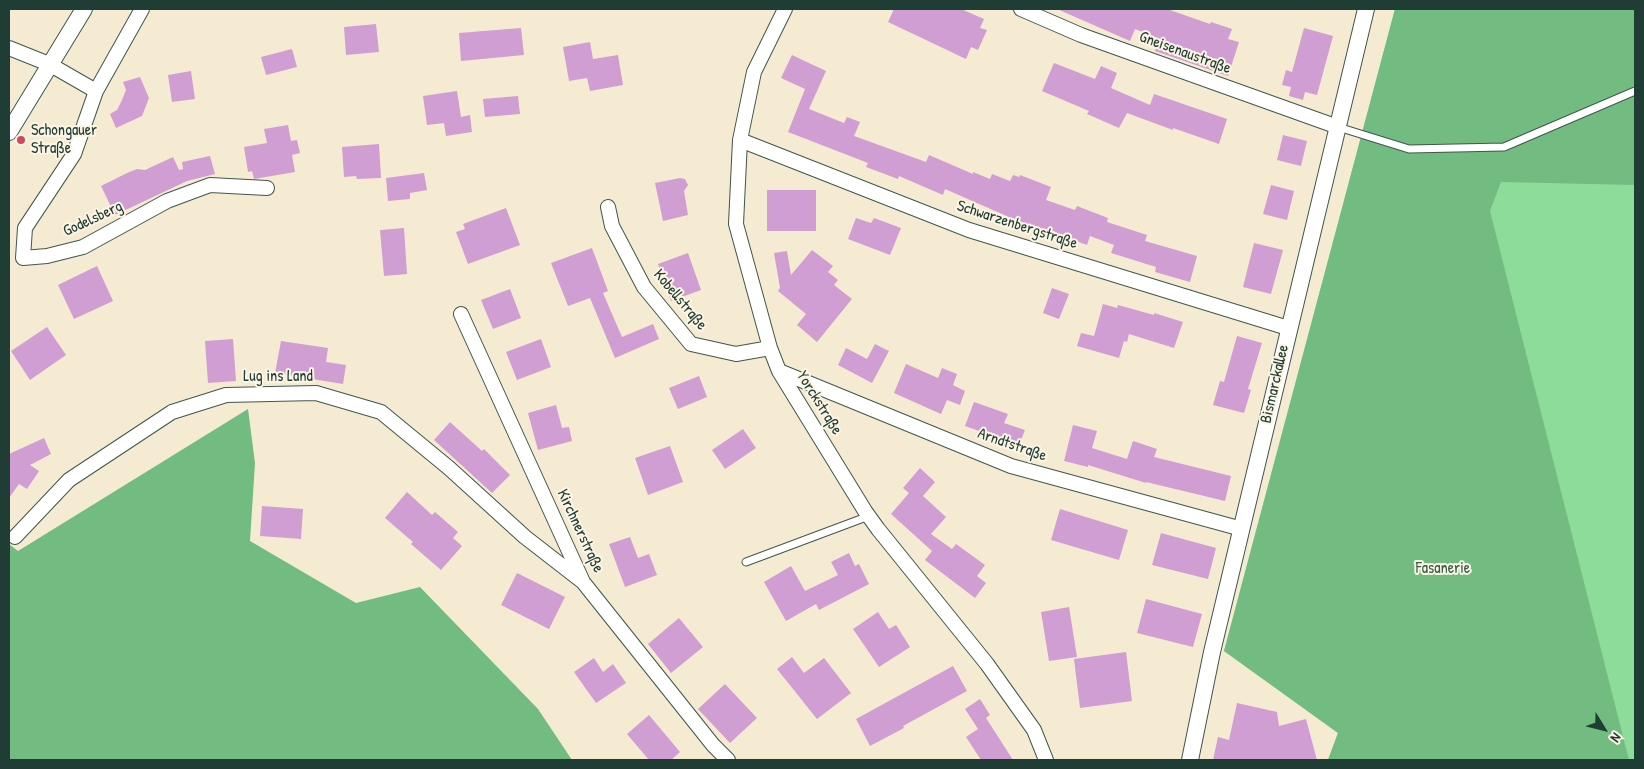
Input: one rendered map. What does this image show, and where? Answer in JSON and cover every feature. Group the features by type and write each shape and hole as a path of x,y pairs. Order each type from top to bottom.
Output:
{"street":[{"path":"9,132 48,64 84,9"},
{"name":"Godelsberg","path":"142,9 96,91 74,154 26,228 23,258 47,256 83,246 167,201 210,185 267,188"},
{"name":"Yorckstraße","path":"785,9 754,72 740,140 736,224 770,348 779,371 869,516 987,664 1034,730 1046,760"},
{"name":"Gneisenaustraße","path":"1021,9 1081,34 1338,127"},
{"name":"Bismarckallee","path":"1190,760 1212,652 1288,328 1366,9"},
{"path":"9,48 48,64 96,91"},
{"name":"Schwarzenbergstraße","path":"740,140 970,230 1288,328"},
{"name":"Kobellstraße","path":"608,207 612,226 644,288 691,344 736,354 770,348"},
{"name":"Kirchnerstraße","path":"461,314 583,582 713,745 728,760"},
{"name":"Arndtstraße","path":"779,371 1011,466 1242,529"},
{"name":"Lug ins Land","path":"15,537 69,480 172,412 226,395 316,393 381,412 449,468 525,537 583,582"}],"lane":[{"path":"1338,127 1409,149 1504,147 1635,91"},
{"path":"746,562 869,516"}],"green space":[{"name":"Fasanerie","path":"1395,9 1635,9 1635,760 1328,760 1338,733 1224,651"},
{"name":"Fasanerie","path":"1395,9 1635,9 1635,185 1501,182 1490,211 1629,760 1328,760 1338,733 1224,651"},
{"path":"248,409 255,463 250,541 356,603 420,587 538,709 572,760 9,760 9,544 18,551"}],"building":[{"path":"894,9 961,9 984,19 980,28 987,30 978,50 971,47 966,59 888,22"},
{"path":"1057,9 1167,9 1210,24 1211,22 1232,29 1228,39 1239,42 1228,76 1155,51 1160,39 1135,29 1130,41"},
{"path":"376,24 379,52 346,55 344,27"},
{"path":"521,28 524,55 461,61 459,33"},
{"path":"1304,28 1333,36 1317,95 1305,92 1303,100 1289,96 1291,87 1282,85 1286,70 1292,72"},
{"path":"590,42 593,59 618,55 623,85 590,91 587,78 569,81 563,47"},
{"path":"292,49 297,67 266,75 261,57"},
{"path":"792,55 826,71 809,109 844,123 847,117 860,122 854,136 926,162 929,155 973,174 973,172 990,179 992,174 1010,181 1013,175 1019,177 1020,175 1051,187 1046,200 1075,210 1077,206 1108,218 1107,222 1147,235 1145,241 1197,256 1190,282 1155,272 1156,267 1111,253 1114,245 1090,236 1087,245 1035,226 1034,228 945,189 943,195 899,176 898,179 866,167 868,163 788,132 805,89 781,78"},
{"path":"1054,63 1095,79 1101,66 1117,73 1111,88 1150,105 1154,94 1227,119 1219,144 1127,113 1119,128 1087,114 1089,111 1042,91"},
{"path":"191,71 195,99 172,102 168,75"},
{"path":"140,77 149,98 142,116 116,128 110,114 117,110 122,100 126,90 123,82"},
{"path":"457,91 461,117 470,115 472,132 446,136 444,123 427,125 423,96"},
{"path":"518,96 520,114 485,117 483,99"},
{"path":"288,125 291,141 297,140 300,153 292,155 295,172 254,179 252,171 248,172 244,147 267,143 264,129"},
{"path":"1283,135 1307,141 1301,166 1277,160"},
{"path":"379,144 381,178 357,179 356,176 344,177 342,147"},
{"path":"210,156 215,174 187,181 115,215 101,186 127,173 137,169 145,170 173,157 179,170 183,169 182,162"},
{"path":"424,173 427,190 410,193 410,199 388,201 386,178"},
{"path":"680,178 685,179 688,185 684,191 688,215 663,221 655,183"},
{"path":"1271,185 1294,191 1287,220 1263,214"},
{"path":"767,190 816,190 816,231 767,231"},
{"path":"506,208 520,245 468,264 456,232 465,229 463,224"},
{"path":"856,218 871,223 874,218 901,228 890,255 848,239"},
{"path":"404,228 407,274 384,276 380,230"},
{"path":"1254,243 1283,250 1271,294 1243,287"},
{"path":"592,248 608,291 603,293 622,337 653,324 659,339 615,358 590,298 568,306 551,263"},
{"path":"812,250 833,266 828,272 838,280 834,285 852,299 817,342 797,325 806,314 778,291 780,288 774,253 787,251 791,275"},
{"path":"688,253 701,290 671,301 658,264"},
{"path":"97,266 113,301 74,319 58,285"},
{"path":"1052,288 1069,294 1059,319 1043,313"},
{"path":"510,289 521,318 493,329 481,300"},
{"path":"1103,304 1117,308 1118,305 1154,315 1154,313 1183,322 1174,348 1129,334 1127,342 1124,341 1119,358 1077,346 1081,333 1094,336"},
{"path":"47,327 66,355 30,380 11,351"},
{"path":"1237,336 1262,343 1248,389 1251,390 1244,413 1213,405 1220,381 1224,382"},
{"path":"233,339 236,381 208,383 205,341"},
{"path":"541,339 551,367 517,380 506,352"},
{"path":"281,341 328,348 326,362 346,365 343,384 275,373"},
{"path":"875,344 889,351 872,383 838,365 846,348 867,359"},
{"path":"906,364 938,378 942,368 957,374 953,385 965,391 960,405 947,400 941,414 894,393"},
{"path":"699,376 707,397 678,409 669,388"},
{"path":"974,402 1008,414 1004,423 1025,430 1019,445 965,426"},
{"path":"556,405 562,428 569,427 572,441 538,450 528,413"},
{"path":"450,422 482,451 484,449 510,475 492,493 434,440"},
{"path":"1073,425 1097,431 1092,448 1127,459 1133,441 1157,449 1154,457 1231,476 1225,501 1146,483 1088,465 1088,467 1064,461"},
{"path":"743,429 756,448 725,469 712,450"},
{"path":"44,438 51,454 30,465 39,471 27,489 19,484 9,498 9,454"},
{"path":"670,446 683,482 648,495 635,458"},
{"path":"920,468 935,482 923,496 946,517 931,534 952,549 956,544 985,565 977,576 986,583 975,598 925,560 932,551 891,514 909,493 903,488"},
{"path":"407,492 432,515 435,512 458,532 453,538 462,546 441,570 385,518"},
{"path":"262,506 303,509 301,539 260,536"},
{"path":"1060,509 1128,530 1119,560 1051,540"},
{"path":"1161,533 1216,548 1208,579 1152,565"},
{"path":"630,537 638,558 649,554 657,575 625,587 609,544"},
{"path":"849,553 855,566 859,564 869,584 819,610 816,604 786,621 764,582 791,566 805,591 838,575 831,562"},
{"path":"517,573 565,597 549,629 501,605"},
{"path":"1146,599 1202,614 1193,647 1137,633"},
{"path":"1069,607 1077,657 1049,661 1041,612"},
{"path":"878,612 889,629 896,625 910,647 879,667 853,629"},
{"path":"679,618 703,647 671,673 648,644"},
{"path":"1126,652 1132,701 1080,708 1074,659"},
{"path":"792,657 804,673 824,658 851,693 817,719 777,669"},
{"path":"594,658 603,672 613,664 626,683 596,703 574,672"},
{"path":"953,666 967,691 870,746 856,719"},
{"path":"725,684 757,718 730,743 698,709"},
{"path":"980,699 990,715 986,718 1013,760 981,760 966,737 978,729 965,709"},
{"path":"1237,703 1277,712 1279,726 1306,719 1317,760 1213,760 1218,737 1229,740"},
{"path":"649,715 680,752 671,760 649,760 627,734"}],"place":[{"name":"Schongauer Straße","path":"21,140"}]}
